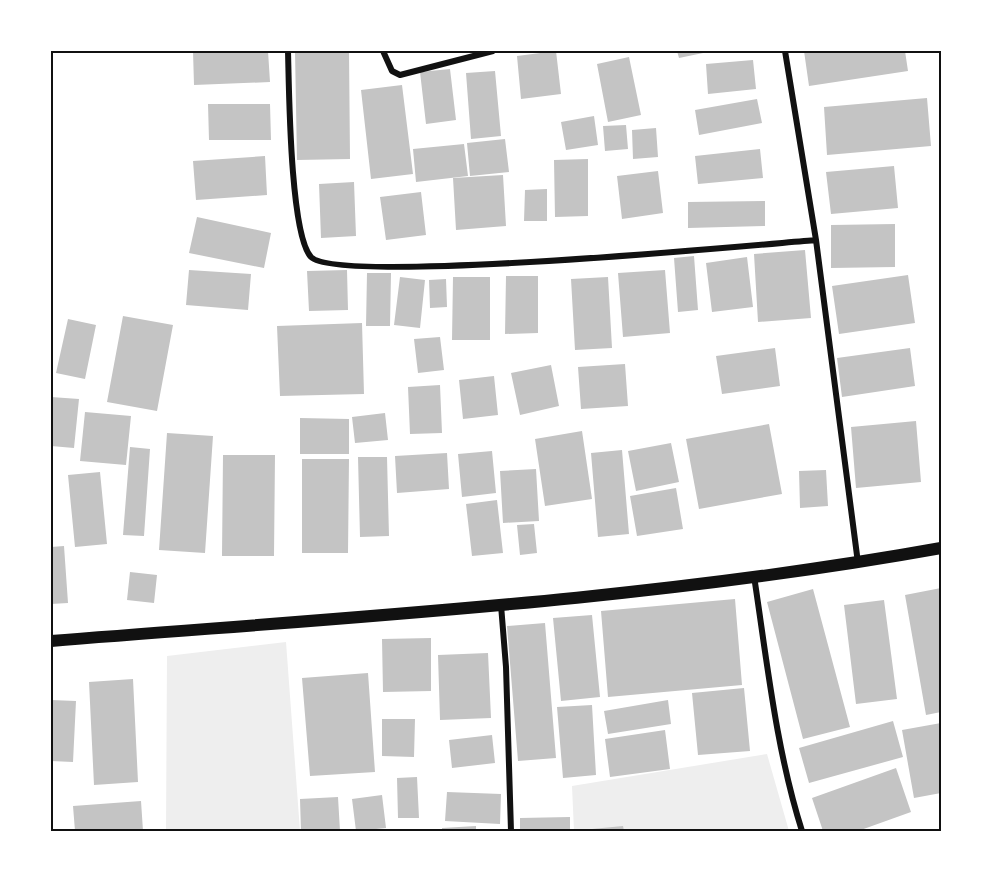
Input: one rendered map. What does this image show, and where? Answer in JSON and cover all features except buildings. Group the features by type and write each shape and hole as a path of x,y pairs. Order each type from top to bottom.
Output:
{"main road":[{"path":"51,641 501,605 858,563 941,548"}],"street":[{"path":"288,51 291,136 303,241 311,257 321,262 335,266 416,268 576,259 816,240"},
{"path":"384,51 385,60 392,71 400,75 494,51"},
{"path":"785,51 816,240 858,563"},
{"path":"754,576 776,716 794,804 802,831"},
{"path":"501,605 506,667 511,831"}],"shaded area":[{"path":"286,642 300,831 166,831 167,656"},
{"path":"767,754 789,831 574,831 572,786"}]}
